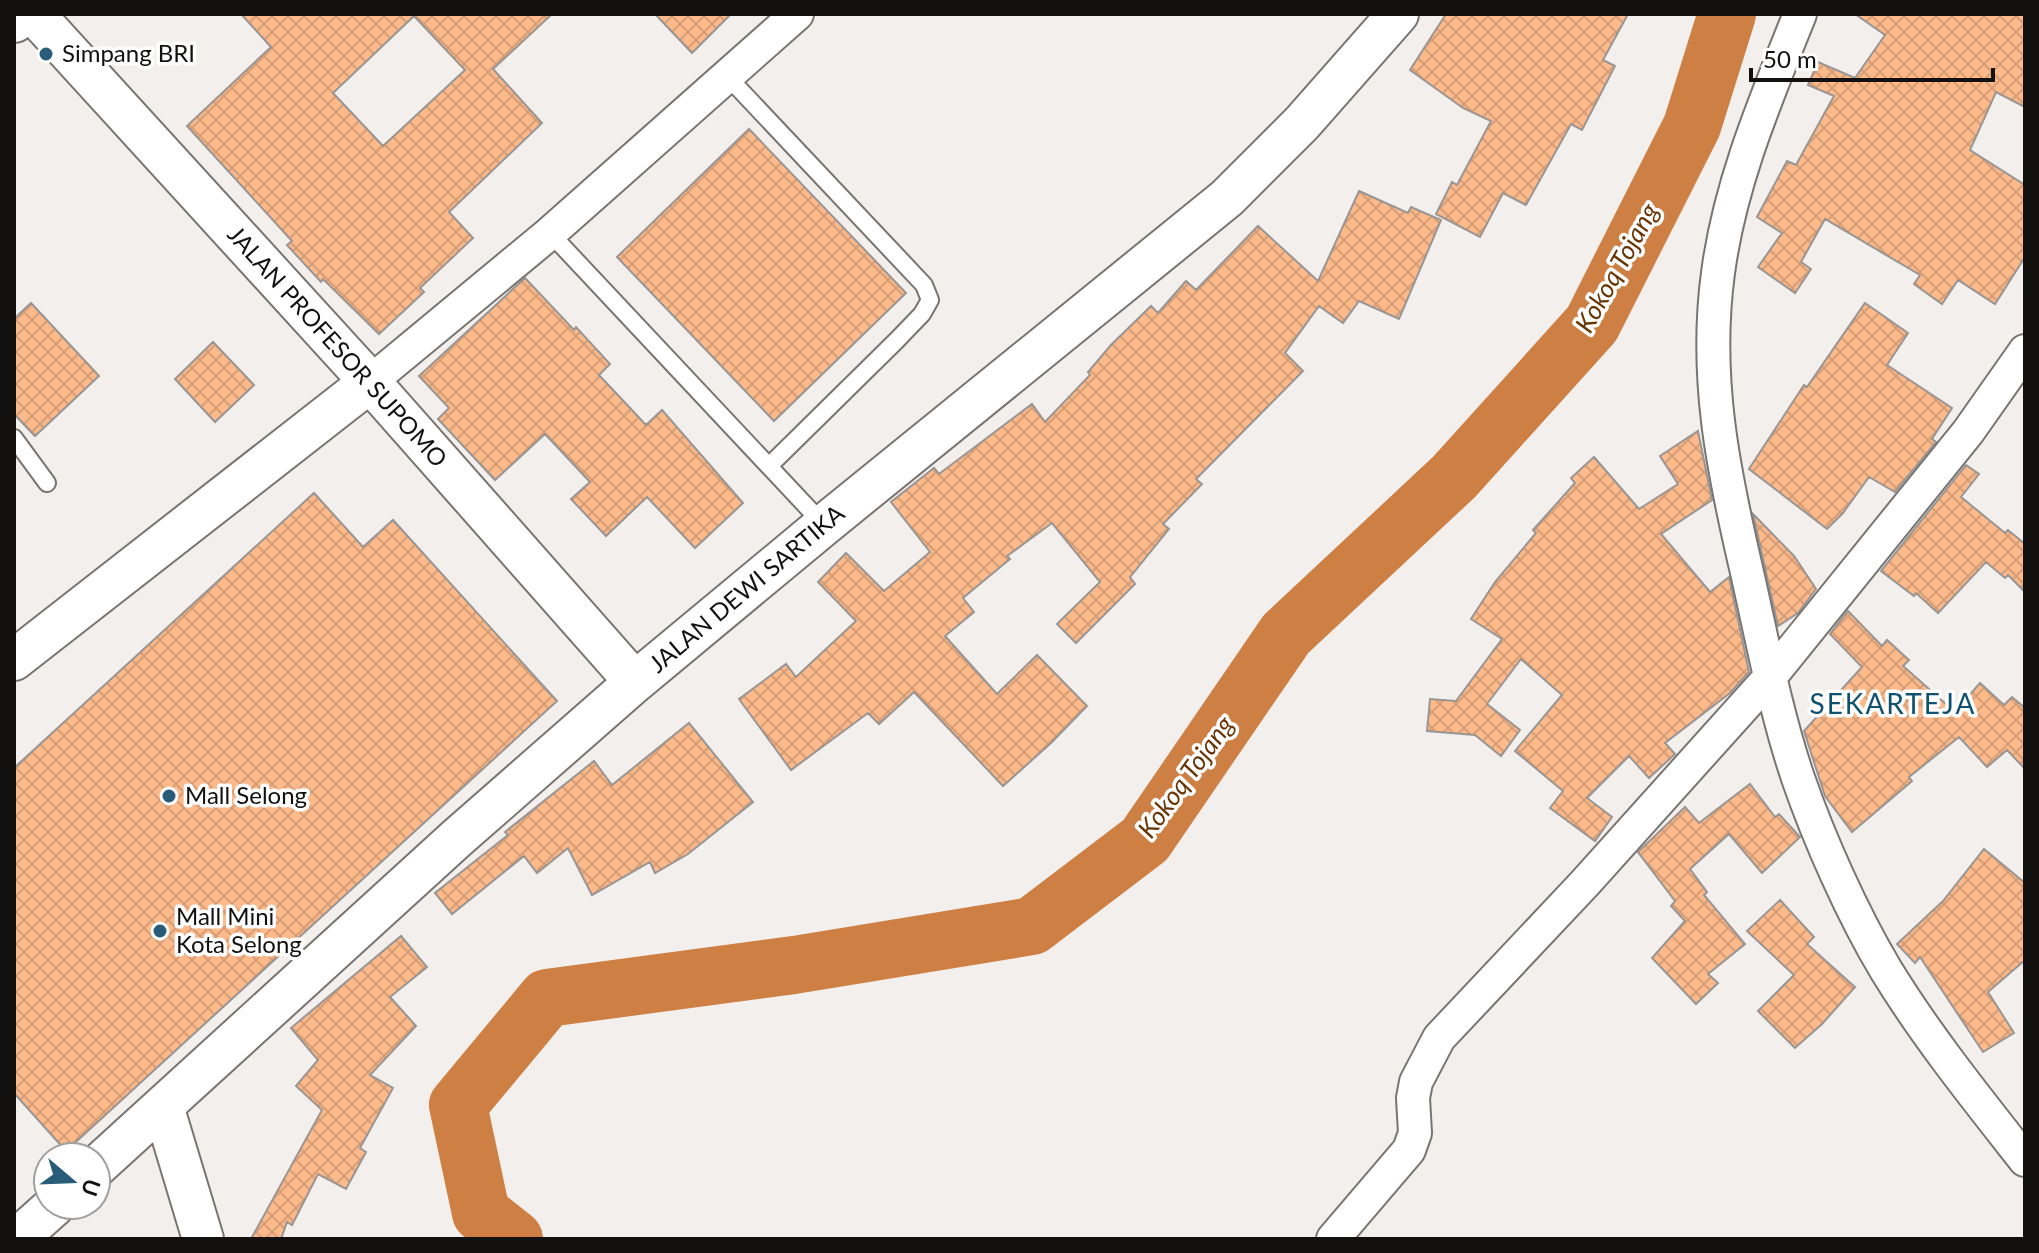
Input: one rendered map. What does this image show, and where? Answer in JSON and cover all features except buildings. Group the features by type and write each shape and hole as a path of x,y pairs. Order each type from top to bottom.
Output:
{"main road":[{"path":"14,20 20,14"}],"street":[{"name":"JALAN PROFESOR SUPOMO","path":"34,14 370,382 635,682"},
{"path":"14,660 370,382 550,233 797,14"},
{"name":"JALAN DEWI SARTIKA","path":"112,1152 457,838 635,682 1227,198 1302,123 1398,14"},
{"path":"1800,14 1732,197 1718,273 1711,351 1716,419 1737,532 1798,778 1836,870 1886,969 1965,1084 2025,1160"},
{"path":"1333,1239 1409,1150 1415,1133 1413,1098 1416,1082 1439,1038 1585,883 1771,676 1968,432 2025,351"},
{"path":"163,1106 203,1239"},
{"path":"19,1236 36,1221"}],"lane":[{"path":"727,76 924,285 930,300 922,314 896,341 769,466"},
{"path":"550,233 824,525"},
{"path":"14,438 47,483"}],"waterway":[{"name":"Kokoq Tojang","path":"514,1239 481,1213 458,1105 547,998 794,965 1032,926 1145,840 1286,634 1454,477 1592,324 1692,126 1727,14"}],"place":[{"name":"Simpang BRI","path":"46,54"},
{"name":"Mall Selong","path":"169,796"},
{"name":"Mall Mini Kota Selong","path":"160,931"}],"district":[{"name":"SEKARTEJA","path":"1893,704"}]}
